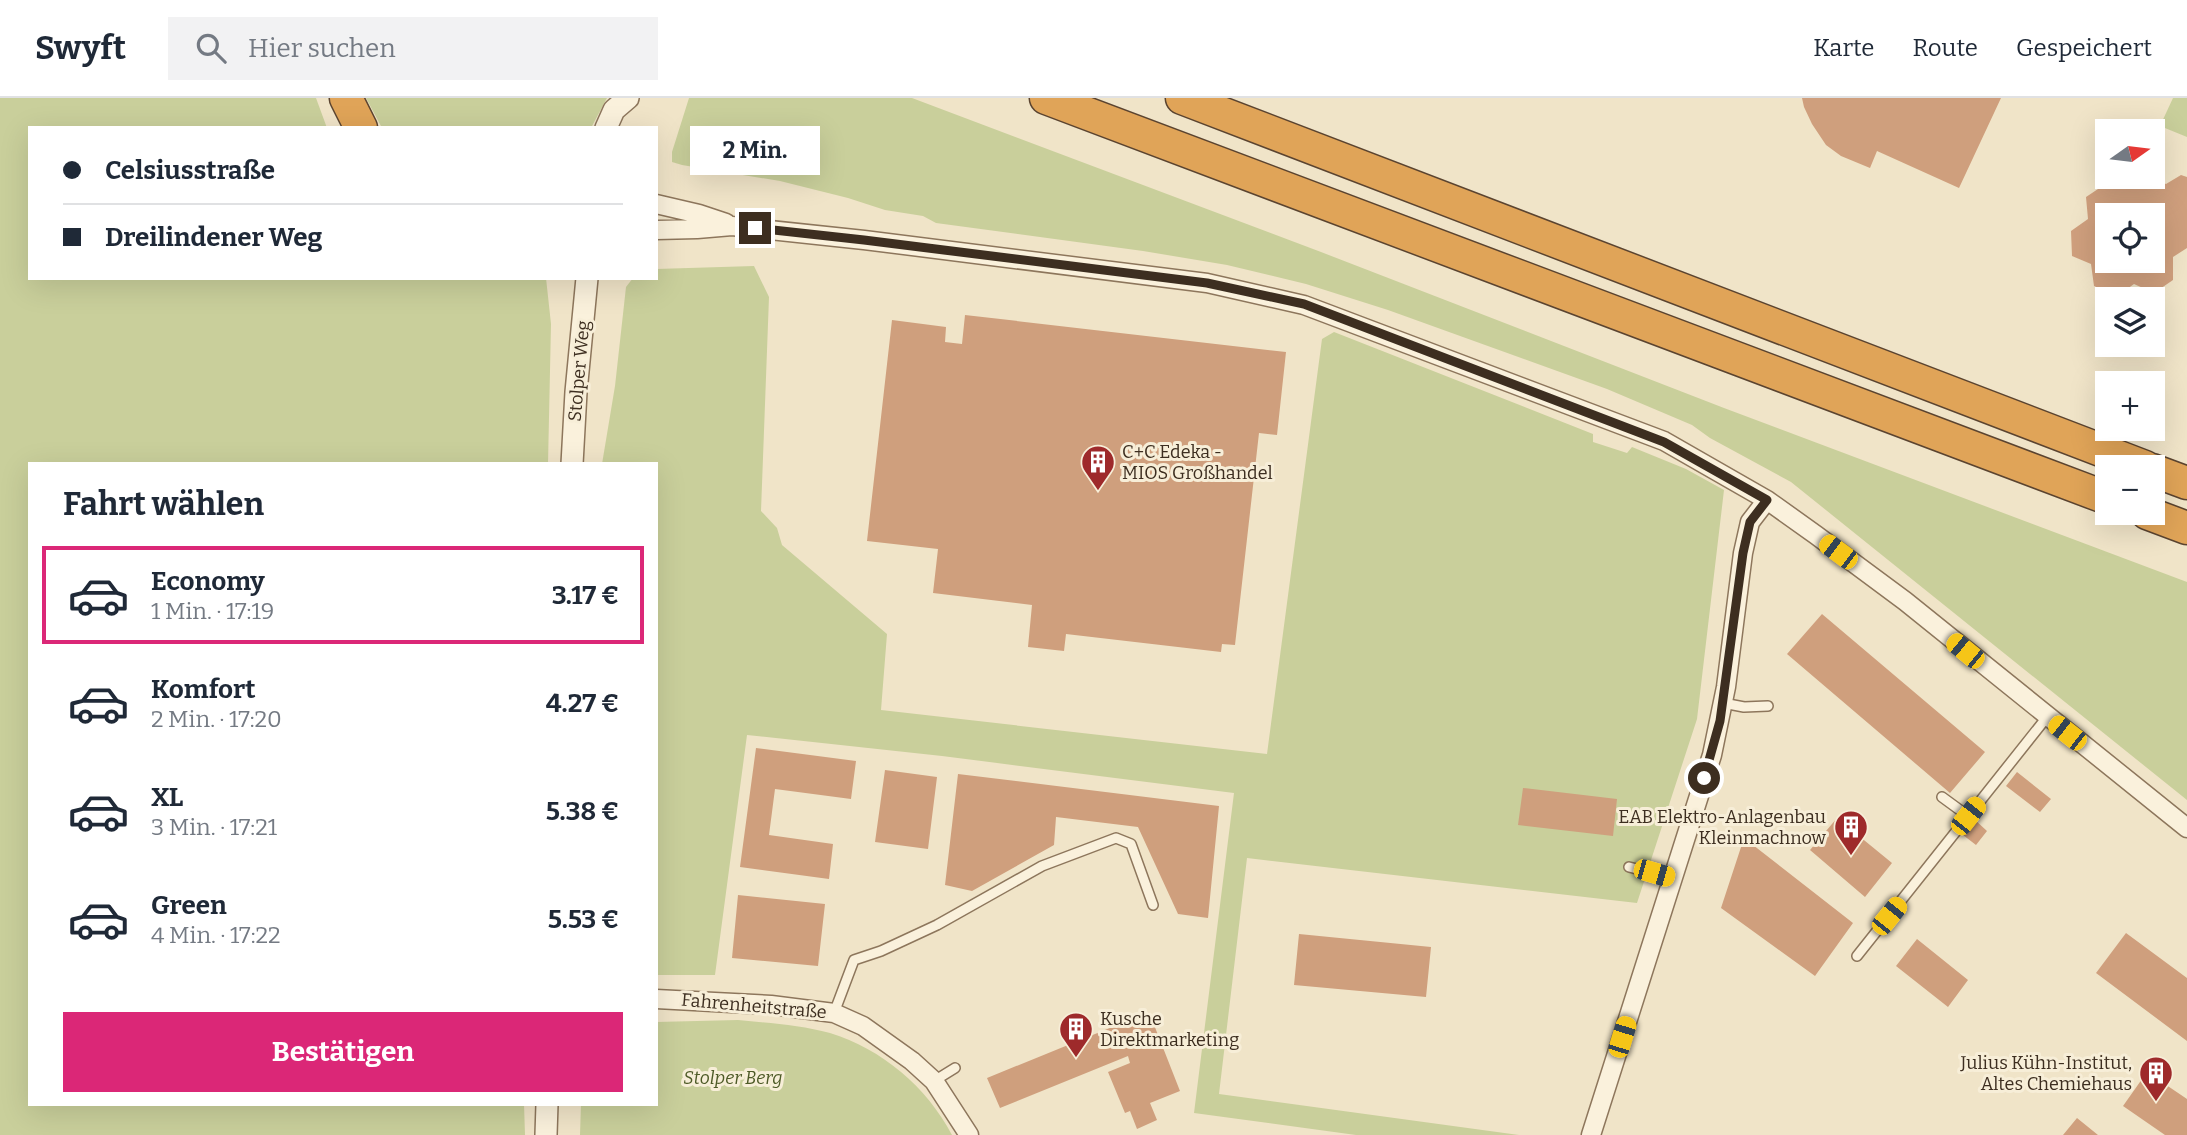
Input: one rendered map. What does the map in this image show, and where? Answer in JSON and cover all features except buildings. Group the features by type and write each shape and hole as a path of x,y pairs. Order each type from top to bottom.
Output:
{"highway":[{"path":"346,98 360,126"},
{"path":"1046,98 2095,493"},
{"path":"1182,98 2114,455"},
{"path":"2165,475 2187,483"},
{"path":"2165,520 2187,528"}],"street":[{"path":"607,126 614,110 629,98"},
{"path":"622,126 629,98"},
{"path":"658,204 699,214 732,226"},
{"path":"658,230 732,226 1207,283 1304,304 1664,442 1767,500 1905,601 2187,828"},
{"name":"Stolper Weg","path":"572,462 587,280"},
{"path":"1591,1135 1712,755 1723,703 1743,553 1750,522 1767,500"},
{"name":"Fahrenheitstraße","path":"658,999 771,1005 834,1013 863,1026 888,1043 933,1081 969,1135"},
{"path":"546,1135 547,1106"}],"lane":[{"path":"1723,703 1744,707 1768,706"},
{"path":"1857,956 2047,717"},
{"path":"1942,797 1968,816"},
{"path":"834,1013 853,960 881,951 937,925 1042,866 1116,838 1131,844 1153,905"},
{"path":"1629,867 1672,878"},
{"path":"933,1081 955,1068"}],"green space":[{"path":"0,98 316,98 326,126 28,126 28,280 546,280 551,324 548,462 28,462 28,1106 524,1106 525,1135 0,1135"},
{"path":"366,98 607,98 592,126 381,126"},
{"path":"689,98 912,98 2187,582 2187,800 1791,482 1710,438 1692,425 1607,389 1388,310 1306,284 1227,265 1143,251 936,223 923,216 885,210 780,181 672,162 672,152"},
{"path":"2173,98 2187,98 2187,137 2165,128 2163,119"},
{"path":"754,266 769,297 761,511 777,528 782,545 887,634 881,710 1267,754 1322,339 1334,332 1593,434 1593,442 1627,453 1632,447 1686,469 1724,490 1697,719 1637,903 1247,858 1219,1094 1519,1135 1356,1135 1194,1113 1234,793 942,756 747,735 715,975 658,975 658,462 602,462 615,386 626,287 631,280 658,280 658,269"},
{"name":"Stolper Berg","path":"738,1020 819,1030 849,1040 901,1072 930,1101 952,1135 580,1135 581,1106 658,1106 658,1022"}],"place":[{"name":"C+C Edeka - MIOS Großhandel","path":"1098,492"},
{"name":"EAB Elektro-Anlagenbau Kleinmachnow","path":"1851,857"},
{"name":"Kusche Direktmarketing","path":"1076,1059"},
{"name":"Julius Kühn-Institut, Altes Chemiehaus","path":"2156,1103"}],"route":[{"path":"755,228 1207,283 1304,304 1664,442 1767,500 1750,522 1743,553 1720,721 1704,778"}]}
